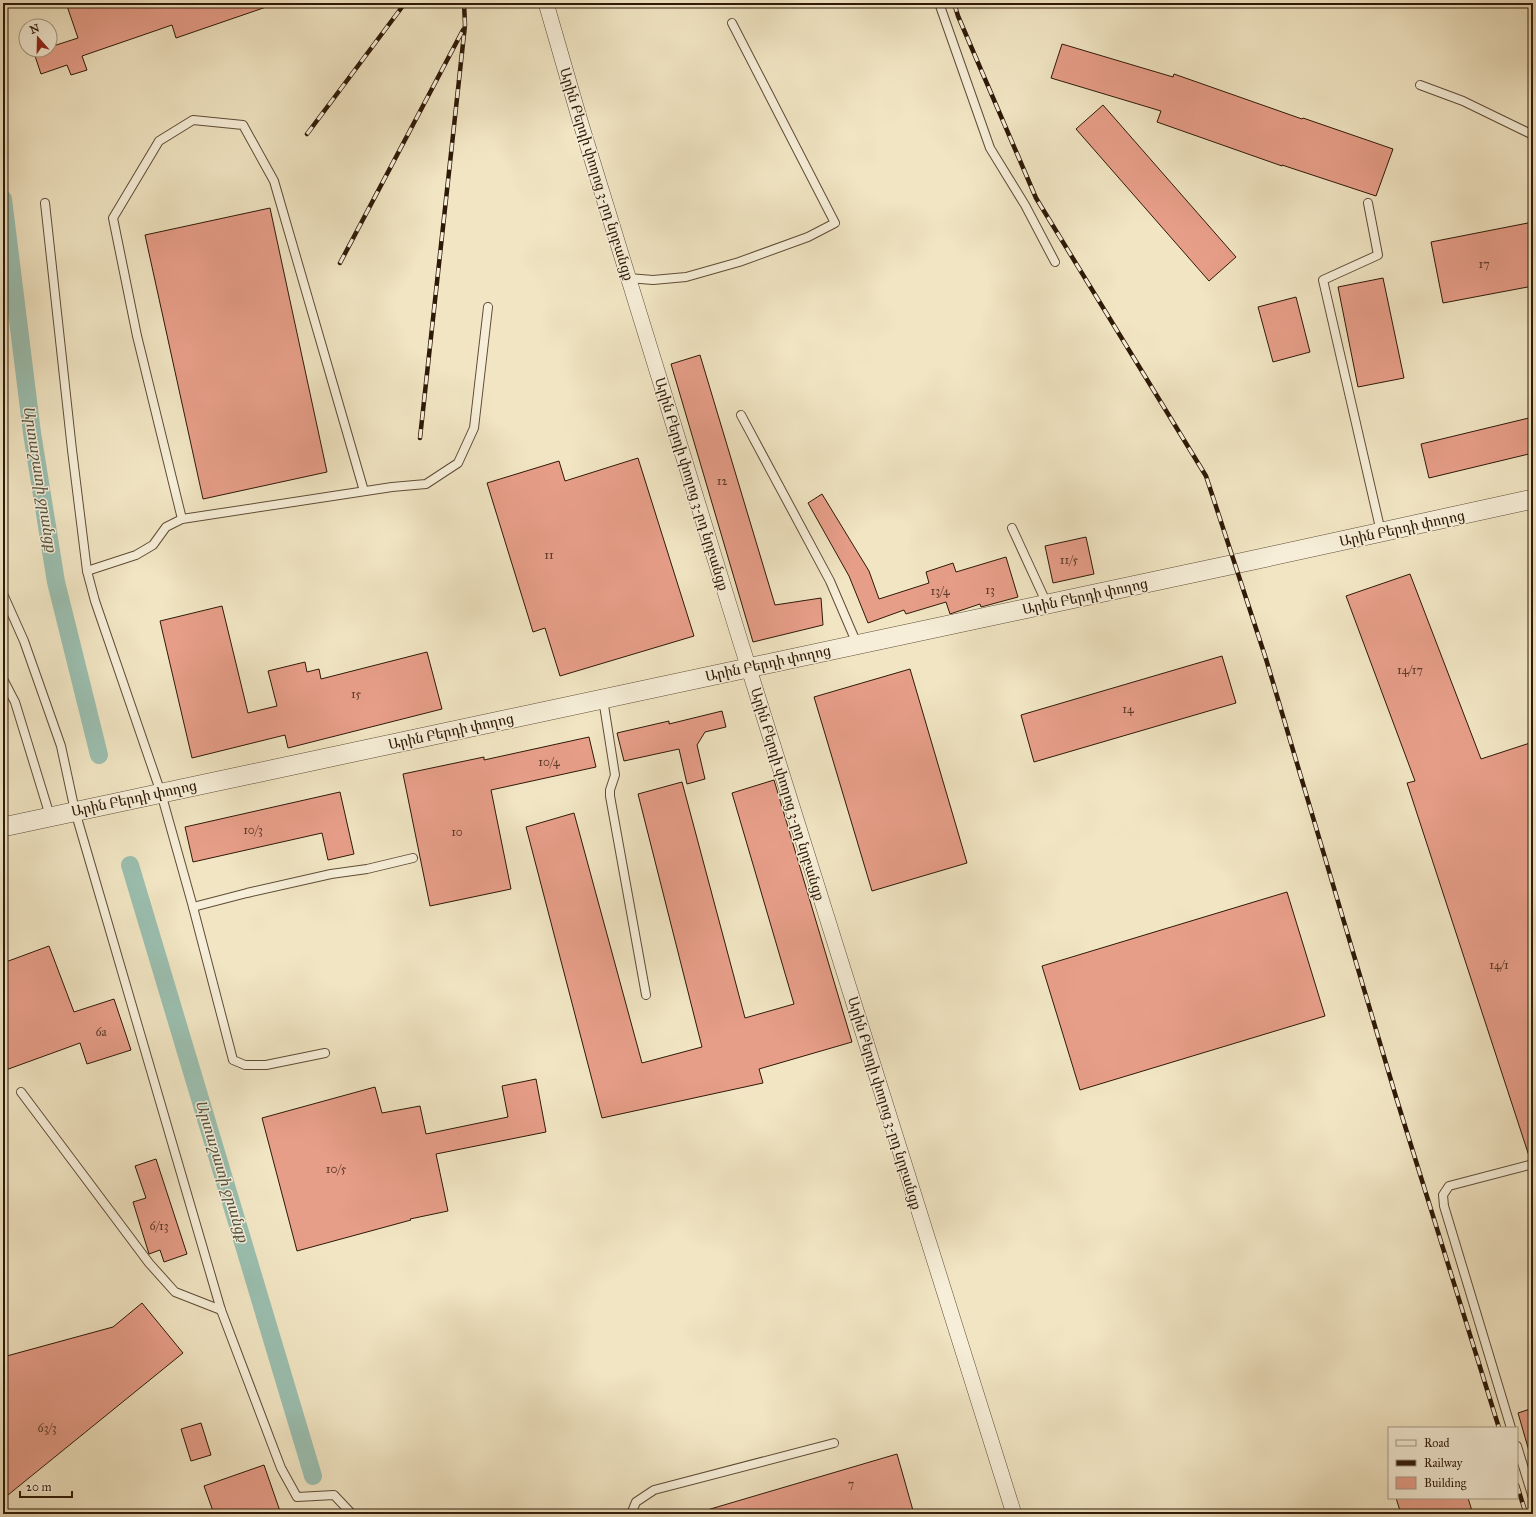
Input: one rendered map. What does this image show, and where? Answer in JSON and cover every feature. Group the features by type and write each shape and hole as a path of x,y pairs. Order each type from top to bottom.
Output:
{"street":[{"name":"Արին Բերդի փողոց 3-րդ նրբանցք","path":"546,3 581,124 748,668 1014,1514"},
{"name":"Արին Բերդի փողոց","path":"3,826 857,645 1533,499"}],"lane":[{"path":"939,3 990,148 1025,205 1056,262"},
{"path":"628,278 653,280 686,277 739,262 808,237 835,223 732,23"},
{"path":"1420,85 1463,101 1516,126 1533,136"},
{"path":"182,519 137,336 112,218 159,141 193,120 243,125 274,181 364,491"},
{"path":"45,203 71,442 87,570 95,601 161,793 193,907 233,1060 245,1065 266,1065 324,1053"},
{"path":"1368,203 1378,255 1323,280 1382,532"},
{"path":"87,570 136,555 154,545 166,527 182,519 364,491 426,484 458,463 474,428 488,307"},
{"path":"741,415 830,581 857,645"},
{"path":"1012,528 1047,604"},
{"path":"3,594 24,641 61,746 75,811 221,1310 281,1468 297,1497 334,1496 352,1514"},
{"path":"3,679 15,702 50,816"},
{"path":"603,699 615,775 610,790 610,796 646,995"},
{"path":"193,907 254,891 331,874 367,869 413,858"},
{"path":"21,1092 149,1263 175,1292 221,1310"},
{"path":"1511,1427 1444,1206 1443,1196 1449,1186 1533,1164"},
{"path":"631,1514 636,1502 654,1490 834,1443"},
{"path":"1518,1449 1533,1498"}],"building":[{"path":"66,3 272,3 272,5 176,38 172,25 82,56 87,70 71,75 67,65 41,74 36,58 58,58 58,44 78,38"},
{"path":"1062,44 1173,77 1174,74 1393,149 1376,196 1282,166 1157,122 1161,111 1051,78"},
{"path":"1103,105 1236,257 1209,281 1076,129"},
{"path":"270,208 327,472 203,499 145,235"},
{"path":"1533,222 1533,286 1443,303 1431,242"},
{"path":"1383,278 1404,378 1358,387 1338,287"},
{"path":"1296,297 1310,352 1273,362 1258,307"},
{"path":"700,355 775,605 821,598 823,625 753,642 671,364"},
{"path":"1533,417 1533,453 1429,478 1421,444"},
{"path":"638,458 694,636 560,676 545,628 533,632 487,483 559,461 565,481"},
{"path":"822,494 869,571 879,599 929,583 926,572 953,563 956,572 1006,557 1018,597 981,607 980,604 950,614 946,602 906,614 904,610 868,623 849,576 808,503"},
{"path":"1086,537 1094,574 1053,583 1045,546"},
{"path":"1410,574 1481,759 1533,742 1533,1159 1530,1159 1407,783 1415,781 1346,596"},
{"path":"222,606 248,713 277,706 268,671 305,662 307,672 319,669 321,679 427,652 442,709 288,748 285,735 192,758 160,621"},
{"path":"1222,656 1236,703 1034,762 1021,715"},
{"path":"910,669 967,863 872,891 814,697"},
{"path":"722,711 726,727 705,732 697,745 705,779 687,784 679,749 624,761 617,733 669,721 669,724"},
{"path":"589,737 596,767 491,790 511,889 430,906 403,774 484,757 484,760"},
{"path":"774,780 852,1042 759,1069 763,1083 602,1118 526,827 574,813 642,1063 702,1047 638,794 682,782 745,1018 794,1004 732,793"},
{"path":"340,792 354,854 328,860 322,833 193,862 185,827"},
{"path":"1287,892 1325,1016 1080,1090 1042,966"},
{"path":"49,946 74,1012 114,999 131,1050 87,1064 80,1043 3,1071 3,963"},
{"path":"536,1079 546,1132 436,1154 448,1211 410,1219 411,1220 297,1251 262,1118 375,1087 382,1113 420,1106 426,1134 508,1117 502,1086"},
{"path":"156,1159 187,1254 164,1262 160,1250 149,1254 133,1202 146,1198 135,1166"},
{"path":"142,1303 183,1353 3,1499 3,1357 113,1327"},
{"path":"1533,1408 1533,1451 1529,1451 1518,1413"},
{"path":"201,1423 211,1455 191,1461 181,1429"},
{"path":"897,1454 914,1514 707,1514 707,1510"},
{"path":"264,1465 281,1514 214,1514 204,1486"},
{"path":"1396,1499 1468,1499 1473,1514 1401,1514"}],"waterway":[{"name":"Արտաշատի ջրանցք","path":"3,199 32,433 56,582 99,755"},
{"name":"Արտաշատի ջրանցք","path":"130,865 313,1476"}],"railway":[{"path":"307,134 405,3"},
{"path":"420,438 465,25 464,3"},
{"path":"954,3 958,16 1036,198 1206,476 1266,659 1396,1097 1499,1427"},
{"path":"340,263 463,30"},
{"path":"1518,1488 1526,1514"}]}
